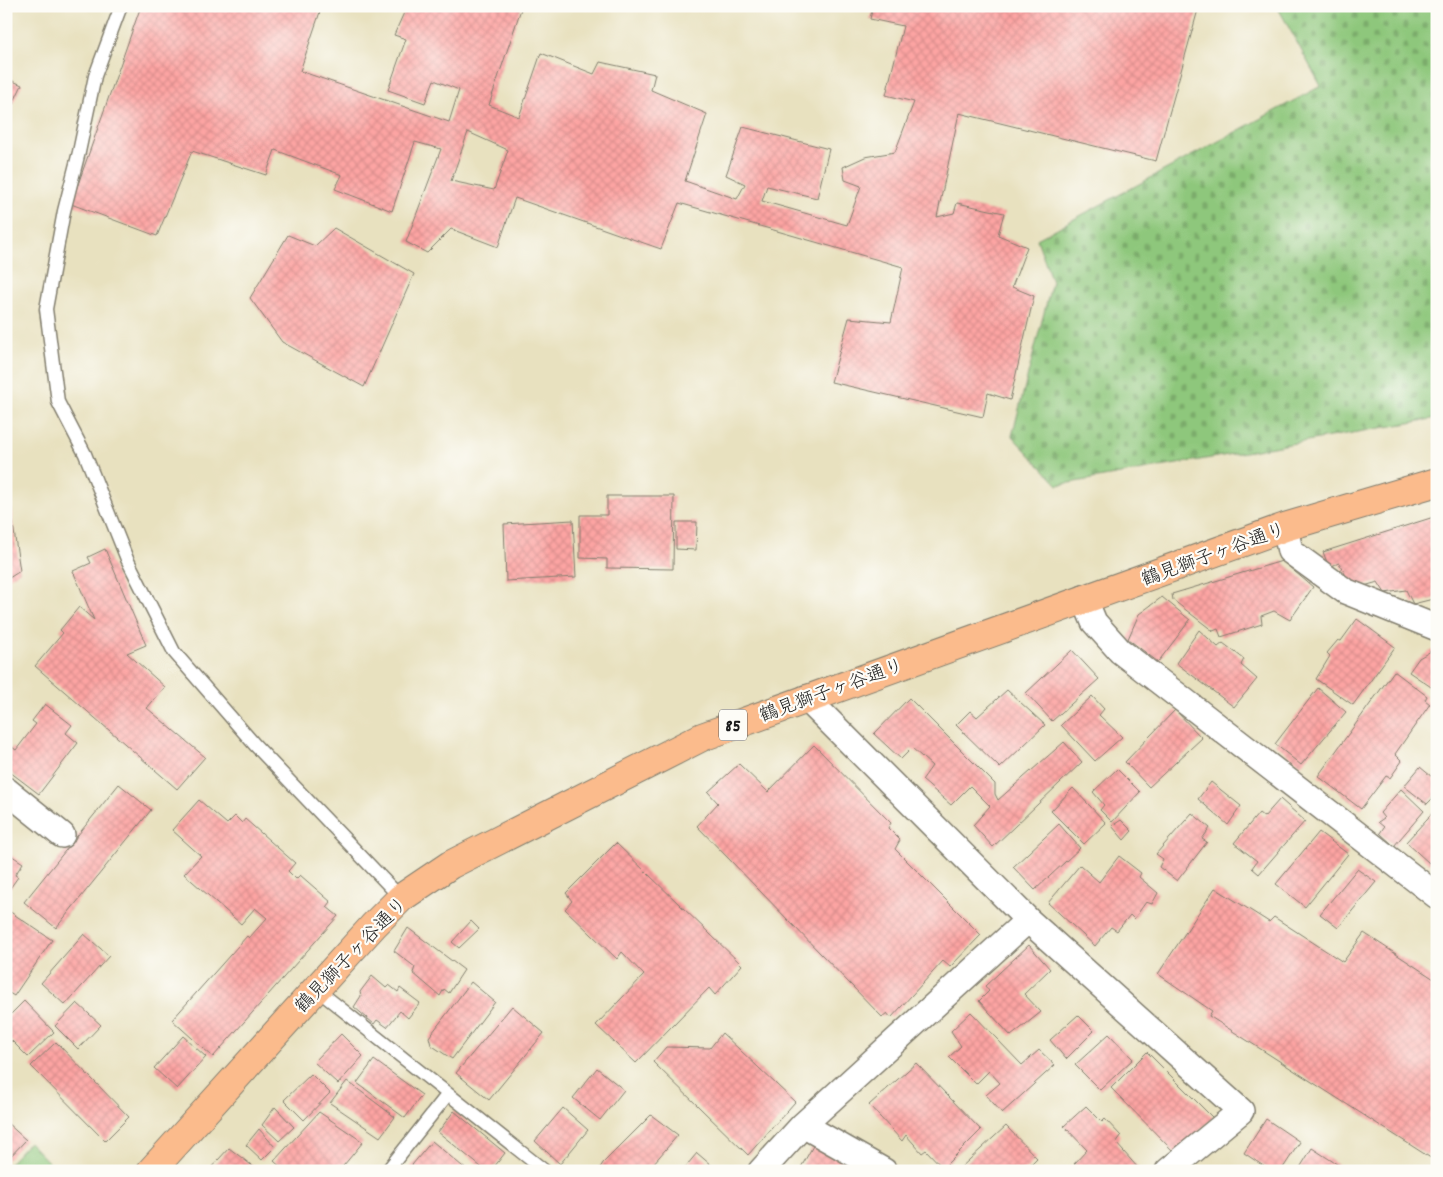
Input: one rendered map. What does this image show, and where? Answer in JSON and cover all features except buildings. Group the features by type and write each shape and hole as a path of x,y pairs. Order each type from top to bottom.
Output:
{"main road":[{"name":"鶴見獅子ヶ谷通り","path":"151,1171 316,988 401,898 450,865 702,737 1284,527 1437,482"}],"street":[{"path":"1284,527 1290,551 1345,591 1432,628 1437,628"},
{"path":"1084,598 1094,622 1120,651 1437,896"},
{"path":"806,698 1028,920 1241,1111 1168,1171"},
{"path":"6,790 62,835"},
{"path":"761,1171 803,1125 1028,920"},
{"path":"803,1125 884,1171"}],"lane":[{"path":"121,6 95,76 64,211 46,309 58,402 85,454 127,559 174,652 255,744 401,898"},
{"path":"316,988 545,1171"},
{"path":"386,1171 448,1094"}],"green space":[{"path":"1277,6 1437,6 1437,418 1058,485 1012,436 1052,282 1037,239 1321,86"},
{"path":"29,1142 57,1171 6,1171 6,1167"}]}
